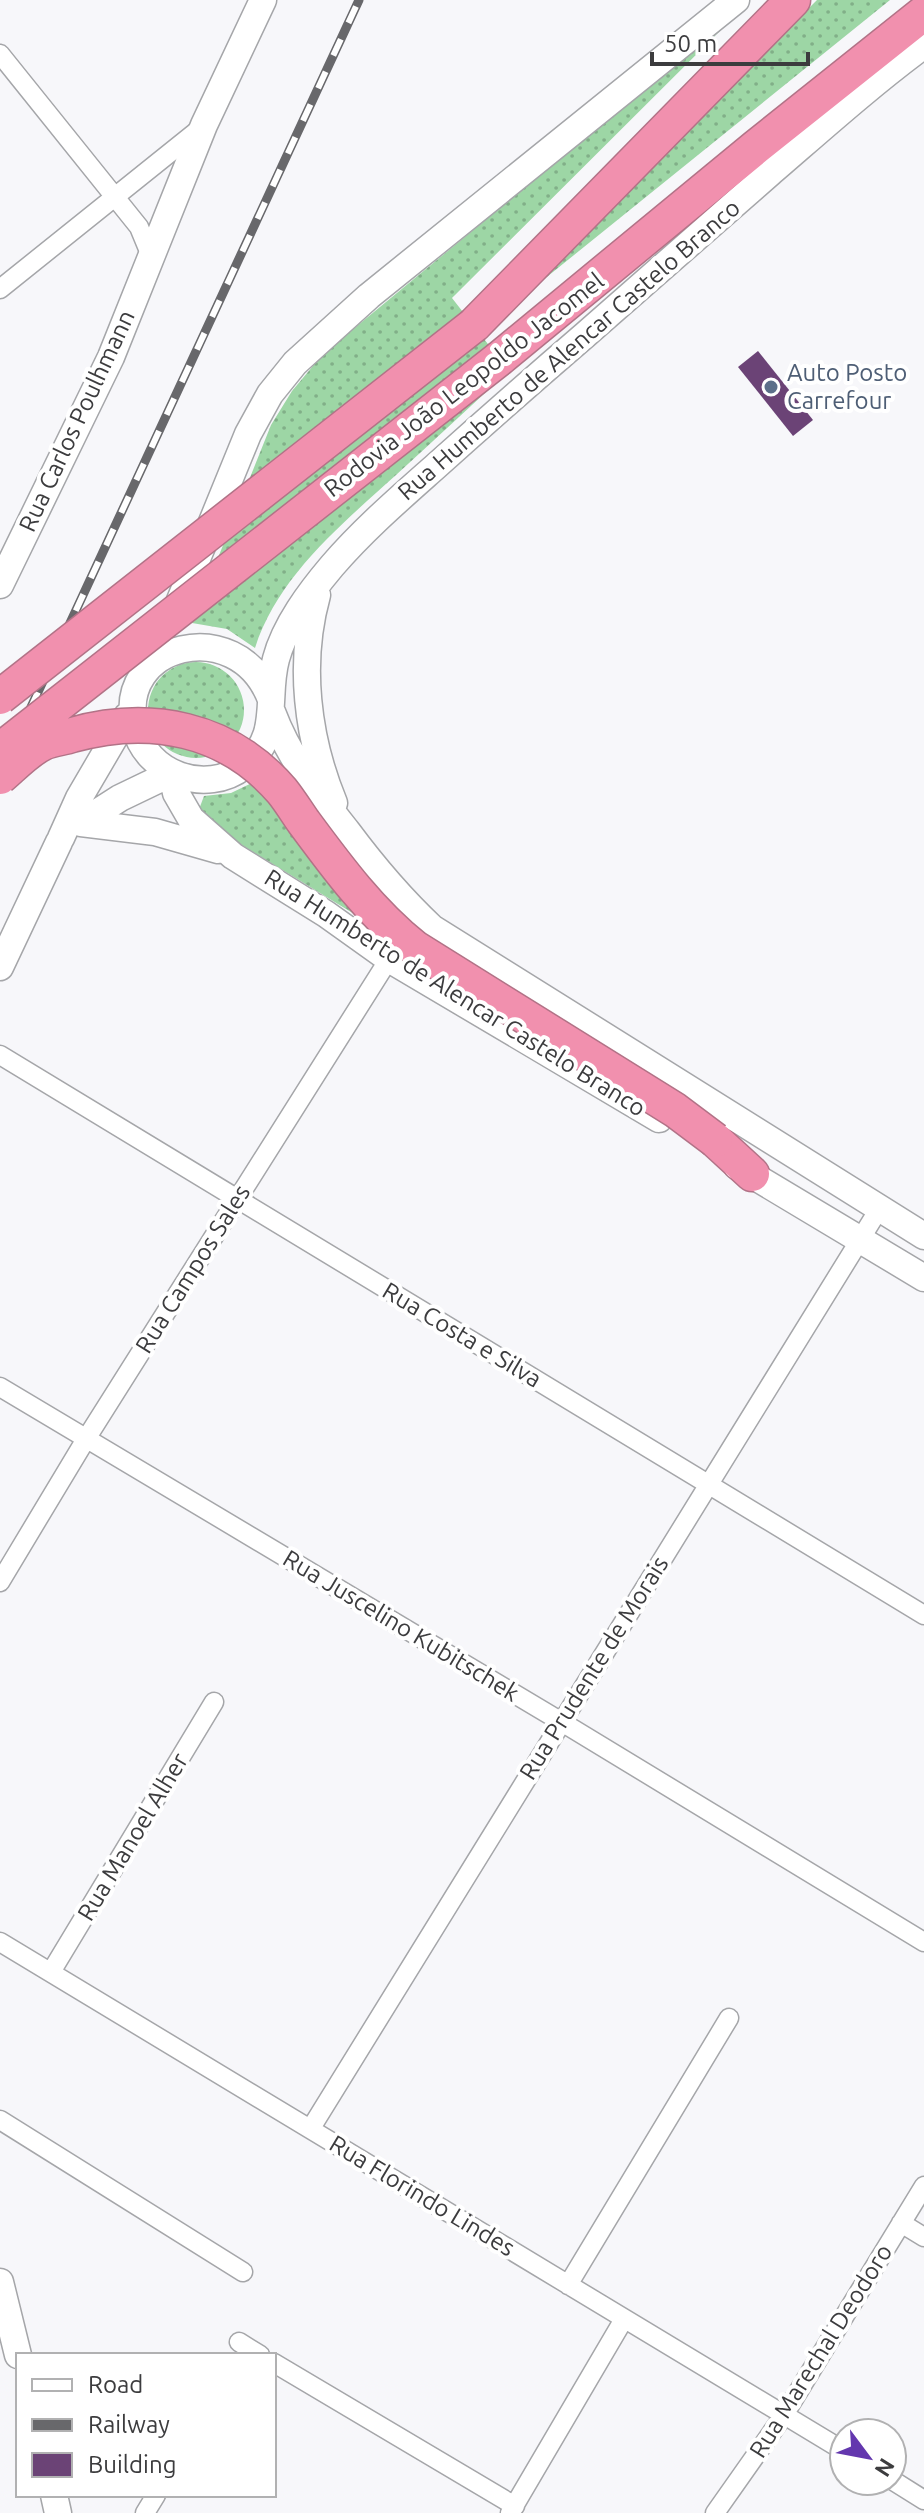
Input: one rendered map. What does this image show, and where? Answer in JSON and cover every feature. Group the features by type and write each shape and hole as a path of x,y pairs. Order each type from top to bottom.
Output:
{"highway":[{"name":"Rodovia João Leopoldo Jacomel","path":"0,697 474,325 793,0"},
{"name":"Rodovia João Leopoldo Jacomel","path":"0,750 500,358 924,13"},
{"path":"0,777 42,744 110,726 144,724 169,727 220,743 264,773 283,793 368,906 389,927 415,948 675,1110 715,1140 752,1174"}],"main road":[{"name":"Rua Carlos Poulhmann","path":"0,585 111,357 204,125 263,0"},
{"path":"155,662 190,646 209,647 247,662 263,679 271,705 270,727 262,745 243,767 215,780 199,781 172,773 147,753 134,724 133,707 137,690 155,662 248,434 270,394 295,363 369,296 736,0"},
{"name":"Rua Humberto de Alencar Castelo Branco","path":"924,45 803,145 368,527 323,576 283,639 276,656 271,705 287,747 310,785 385,881 432,928 924,1236"},
{"path":"323,576 310,628 307,683 315,740 327,785 345,829"},
{"path":"0,967 67,834 79,798 133,707"},
{"path":"67,834 120,798 172,773"},
{"name":"Rua Humberto de Alencar Castelo Branco","path":"172,773 176,793 191,819 233,856 326,914 389,959 924,1278"},
{"path":"67,834 155,832 233,856"},
{"path":"0,2282 18,2353"}],"street":[{"path":"0,54 139,227 151,256"},
{"path":"0,289 204,125"},
{"name":"Rua Campos Sales","path":"0,1582 86,1439 389,959"},
{"name":"Rua Costa e Silva","path":"0,1055 924,1615"},
{"name":"Rua Prudente de Morais","path":"311,2128 879,1209"},
{"name":"Rua Juscelino Kubitschek","path":"0,1387 924,1942"},
{"name":"Rua Manoel Alher","path":"51,1972 214,1702"},
{"name":"Rua Florindo Lindes","path":"0,1942 828,2441"},
{"path":"568,2285 729,2018"},
{"path":"0,2120 243,2272"},
{"name":"Rua Marechal Deodoro","path":"715,2513 784,2415 924,2186"},
{"path":"901,2223 924,2237"},
{"path":"276,2364 512,2509 624,2319"},
{"path":"239,2342 257,2353"}],"green space":[{"path":"817,0 890,0 522,297"},
{"path":"747,4 452,298 509,371 314,553 279,597 255,648 227,629 192,623 271,425 292,391 323,354"},
{"path":"196,662 214,666 230,676 240,692 244,710 240,728 230,744 214,754 196,758 178,754 162,744 152,728 148,710 152,692 162,676 178,666"},
{"path":"256,781 377,928 237,842 198,812 204,796 231,793"}],"building":[{"name":"Auto Posto Carrefour","path":"758,351 813,420 793,436 738,367"}],"railway":[{"path":"0,774 359,0"}],"place":[{"name":"Auto Posto Carrefour","path":"771,387"}]}
